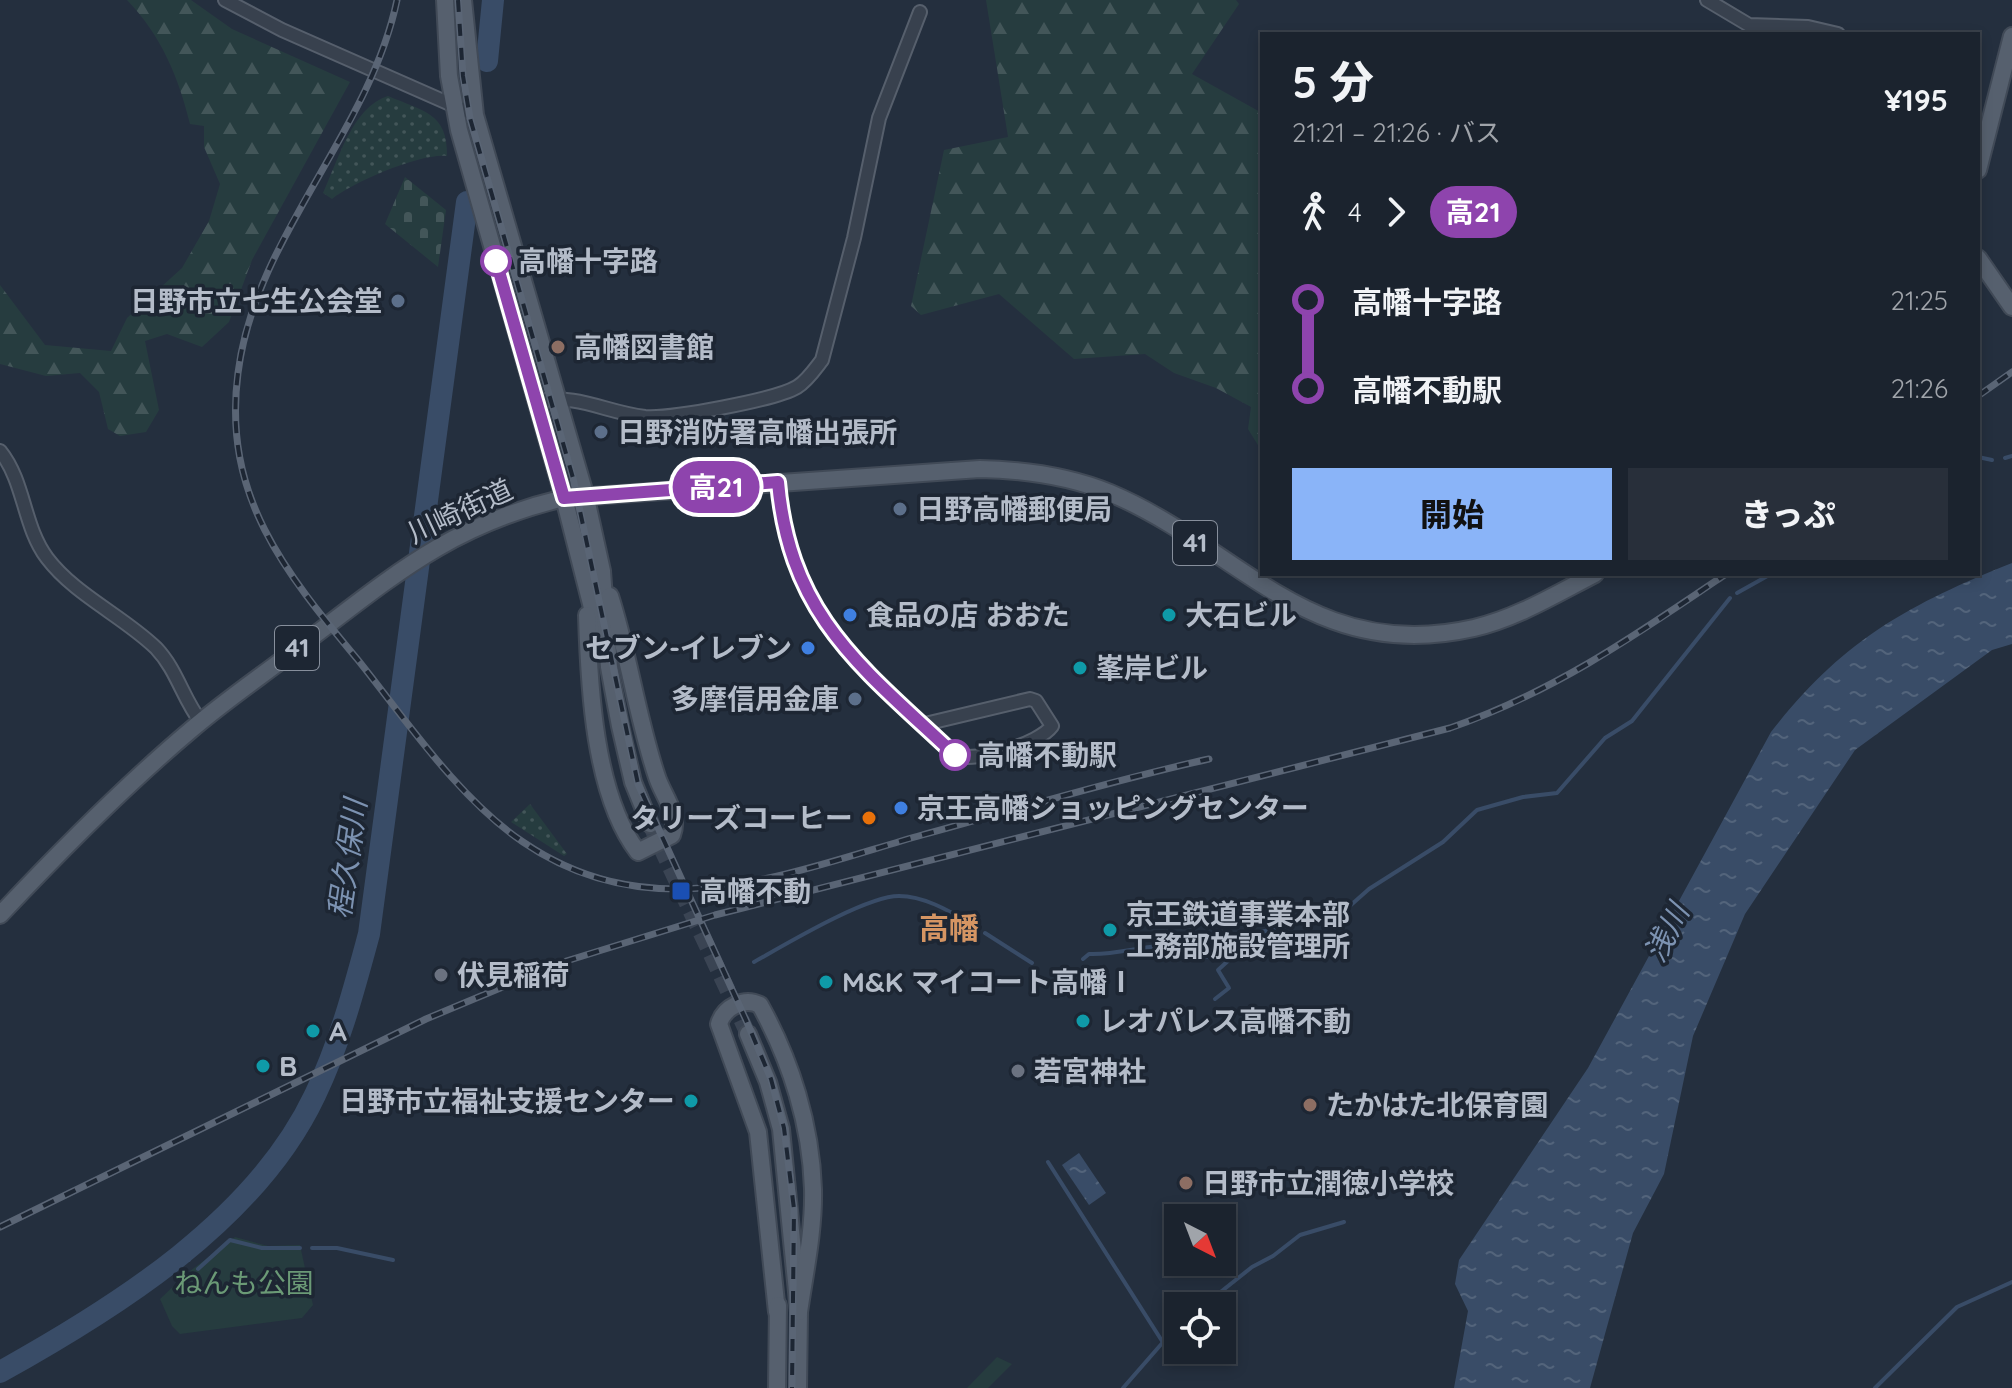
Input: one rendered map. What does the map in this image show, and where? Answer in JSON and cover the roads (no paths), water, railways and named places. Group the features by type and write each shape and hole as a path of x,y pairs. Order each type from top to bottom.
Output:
{"main road":[{"path":"445,0 454,106 609,667 633,782 650,824"},
{"path":"463,0 475,115 585,494 602,571 626,646 656,774 675,823 667,839 638,852 629,840 609,787 596,732 586,586"},
{"path":"1980,157 2012,36"},
{"path":"1980,261 2012,307"},
{"path":"1980,276 1994,284"},
{"name":"川崎街道","path":"0,915 96,815 201,722 405,566 482,523 564,498 585,494 1010,469 1080,482 1147,513 1300,608 1340,624 1388,633 1432,634 1472,629 1528,609 1591,576"},
{"path":"602,571 609,667"},
{"path":"777,1388 777,1312 758,1132 719,1024 728,1009 743,1002 760,1005 773,1029 796,1088 810,1146 813,1190 799,1312 798,1388"},
{"path":"748,1034 768,1082 781,1129 799,1312"},
{"path":"777,1312 790,1232"}],"street":[{"path":"225,0 282,30 475,115"},
{"path":"1707,0 1749,25 1808,27 1829,32"},
{"path":"536,401 557,397 656,417 763,398 797,387 808,376 822,360 854,238 879,118 920,12"},
{"path":"0,451 12,470 30,529 46,557 65,576 158,650 175,672 201,722"},
{"path":"778,482 793,557 812,604 841,647 955,755 970,758 1036,740 1051,729 1052,722 1036,701 1030,699 925,724"}],"water":[{"name":"浅川","path":"2012,563 2012,644 1992,650 1855,750 1745,914 1693,1036 1664,1174 1633,1233 1590,1388 1454,1388 1468,1311 1455,1284 1459,1260 1588,1068 1771,732 1824,673 1879,629 1940,594"},
{"path":"1079,1153 1106,1193 1089,1205 1062,1165"}],"waterway":[{"name":"程久保川","path":"487,61 493,0"},
{"name":"程久保川","path":"0,1372 136,1289 220,1220 257,1182 289,1140 315,1095 332,1056 369,934 467,202"},
{"path":"2005,458 2012,456"},
{"path":"1980,457 1992,460"},
{"path":"1737,593 1767,576"},
{"path":"1083,959 1089,954 1159,946 1215,958 1261,932 1343,912 1369,889 1443,842 1477,810 1523,797 1557,793 1605,738 1632,721 1730,598"},
{"path":"754,962 826,922 885,898 917,898 944,908 968,922"},
{"path":"985,933 1032,963"},
{"path":"1215,999 1229,988 1218,970 1229,960 1226,954"},
{"path":"1048,1162 1162,1341"},
{"path":"1221,1292 1300,1235 1344,1222"},
{"path":"198,1269 230,1240 262,1248 300,1248"},
{"path":"312,1248 337,1248 393,1260"},
{"path":"181,1253 189,1260"},
{"path":"1875,1388 1957,1307 2012,1282"},
{"path":"1123,1388 1164,1341"}],"tunnel":[{"path":"650,824 748,1034"}],"railway":[{"path":"397,0 383,49 363,96 288,230 266,276 249,323 238,373 236,417 240,457 250,495 284,563 414,733 477,804 523,842 572,869 621,884 671,889 721,886 821,865 1066,795 1209,759"},
{"path":"458,0 463,76 470,118 573,478 638,784 746,1020 771,1079 784,1128 794,1209 792,1388"},
{"path":"1980,395 2012,372"},
{"path":"0,1227 426,1019 560,963 715,915 1450,728 1488,714 1559,680 1627,640 1723,576"}],"place":[{"name":"高幡十字路","path":"496,261"},
{"name":"日野市立七生公会堂","path":"398,301"},
{"name":"高幡図書館","path":"558,347"},
{"name":"日野消防署高幡出張所","path":"601,432"},
{"name":"日野高幡郵便局","path":"900,509"},
{"name":"食品の店 おおた","path":"850,615"},
{"name":"大石ビル","path":"1169,615"},
{"name":"セブン-イレブン","path":"808,648"},
{"name":"峯岸ビル","path":"1080,668"},
{"name":"多摩信用金庫","path":"855,699"},
{"name":"高幡不動駅","path":"955,755"},
{"name":"京王高幡ショッピングセンター","path":"901,808"},
{"name":"タリーズコーヒー","path":"869,818"},
{"name":"高幡不動","path":"681,891"},
{"name":"京王鉄道事業本部 工務部施設管理所","path":"1110,930"},
{"name":"伏見稲荷","path":"441,975"},
{"name":"M&K マイコート高幡Ⅰ","path":"826,982"},
{"name":"レオパレス高幡不動","path":"1083,1021"},
{"name":"A","path":"313,1031"},
{"name":"B","path":"263,1066"},
{"name":"若宮神社","path":"1018,1071"},
{"name":"日野市立福祉支援センター","path":"691,1101"},
{"name":"たかはた北保育園","path":"1310,1105"},
{"name":"日野市立潤徳小学校","path":"1186,1183"}],"district":[{"name":"高幡","path":"949,929"}],"park label":[{"name":"ねんも公園","path":"244,1283"}]}
